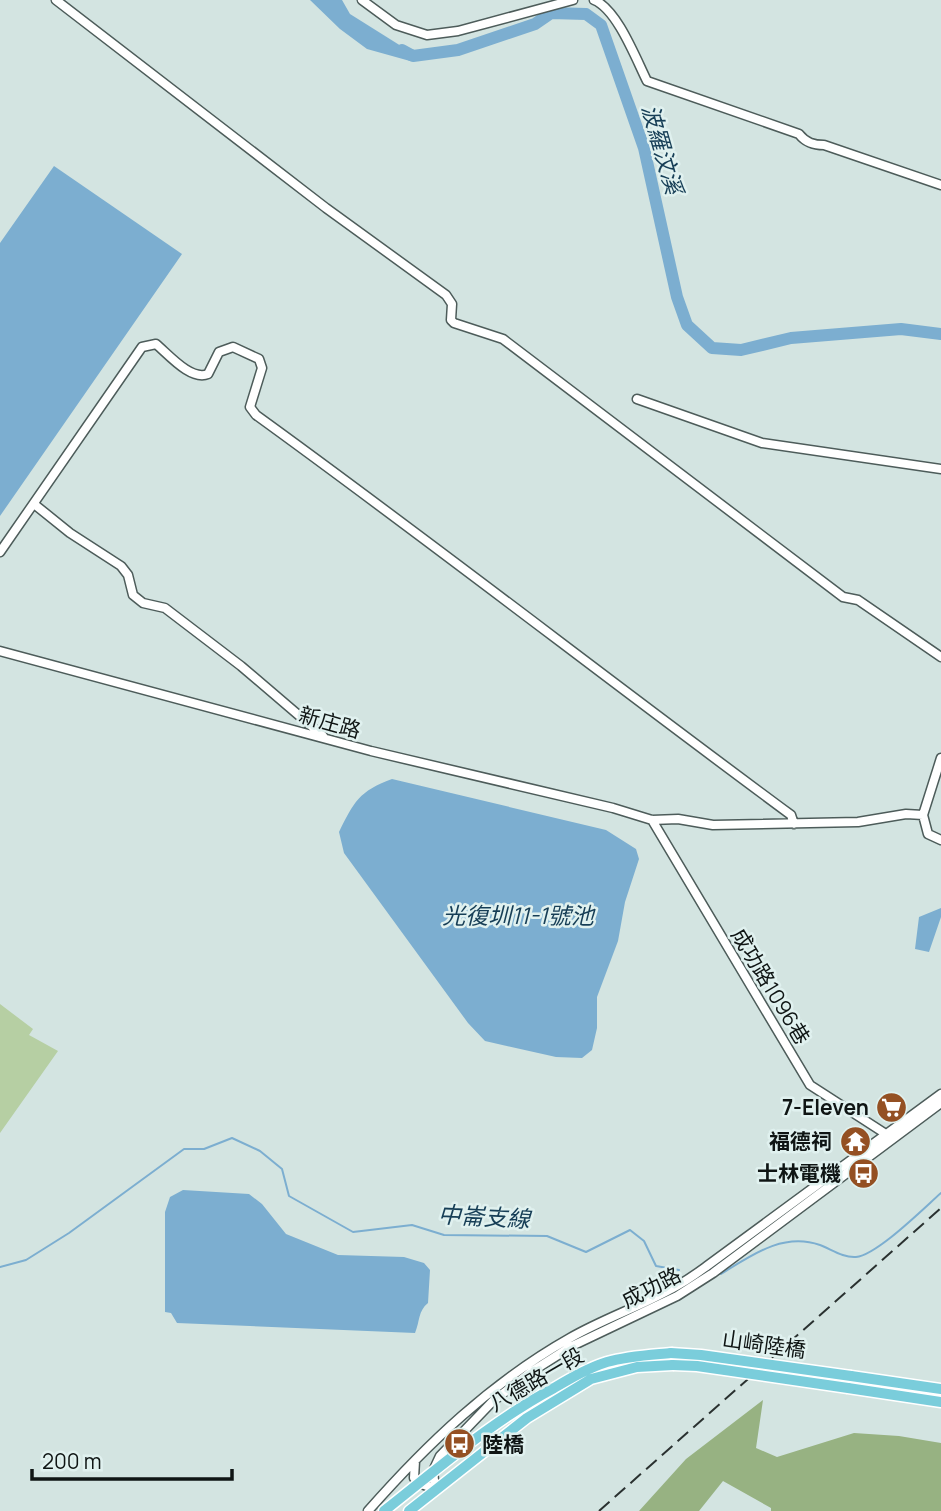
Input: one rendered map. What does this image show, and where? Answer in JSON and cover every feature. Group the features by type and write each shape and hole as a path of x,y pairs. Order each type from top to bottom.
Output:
{"main road":[{"name":"八德路一段","path":"384,1511 520,1406 583,1371 635,1356 671,1353"},
{"name":"山崎陸橋","path":"671,1353 941,1389"},
{"name":"八德路一段","path":"409,1511 527,1418 591,1379 637,1367 673,1365"},
{"name":"山崎陸橋","path":"673,1365 697,1366 941,1402"}],"street":[{"path":"56,0 326,208 446,295 452,304 451,320 454,323 503,339 843,597 858,600 941,657"},
{"path":"362,0 396,25 428,35 458,31 573,0"},
{"path":"594,0 602,3 612,16 647,81 799,134 814,145 824,145 941,185"},
{"path":"0,552 142,347 156,344 194,375 203,377 208,374 219,352 233,347 259,359 261,368 250,407 256,415 792,815 794,824"},
{"path":"637,399 762,443 941,469"},
{"path":"33,504 70,533 121,566 128,575 133,595 143,603 165,608 241,666 327,738"},
{"name":"新庄路","path":"0,651 371,751 613,808 652,820 678,819 713,825 794,824 858,822 906,814 923,815"},
{"path":"941,758 923,815 928,834 941,840"},
{"name":"成功路1096巷","path":"652,820 810,1085 889,1136"},
{"name":"成功路","path":"433,1471 440,1456 492,1402 531,1372 572,1346 677,1296 704,1279 941,1094"},
{"name":"成功路","path":"368,1511 415,1461 483,1396 528,1363 602,1320 690,1278 889,1136 941,1103"},
{"path":"415,1461 414,1478 419,1483 435,1489 433,1471"}],"green space":[{"path":"0,1004 33,1029 29,1035 58,1051 0,1133"},
{"path":"763,1400 756,1448 777,1457 854,1433 899,1436 941,1443 941,1511 771,1511 771,1508 723,1481 699,1511 639,1511 686,1459"}],"water":[{"path":"310,0 342,0 350,14 401,46 419,53 410,61 367,49 340,29"},
{"path":"54,166 182,254 0,516 0,243"},
{"name":"光復圳11-1號池","path":"392,779 606,830 636,849 639,859 625,902 618,941 597,997 597,1028 592,1050 582,1058 556,1057 485,1041 468,1023 344,853 339,832 354,805 372,788"},
{"path":"941,908 941,917 929,952 915,949 919,917"},
{"path":"183,1190 249,1194 262,1204 286,1234 338,1255 404,1257 424,1263 430,1270 428,1303 421,1313 415,1333 177,1323 171,1313 165,1312 165,1212 170,1197"}],"waterway":[{"name":"波羅汶溪","path":"402,50 413,56 458,50 535,24 551,13 586,14 601,25 644,148 677,297 687,325 712,348 741,350 791,338 901,329 941,334"},
{"name":"中崙支線","path":"0,1267 26,1260 69,1233 184,1149 204,1149 232,1138 260,1151 282,1169 289,1196 353,1232 412,1225 444,1235 547,1236 586,1252 630,1230 644,1241 656,1266 679,1270"},
{"path":"721,1274 768,1248 793,1241 820,1245 846,1256 865,1254 900,1230 941,1193"}],"railway":[{"path":"599,1511 941,1208"}],"place":[{"name":"7-Eleven","path":"892,1107"},
{"name":"福德祠","path":"855,1141"},
{"name":"士林電機","path":"864,1173"},
{"name":"陸橋","path":"459,1444"}]}
